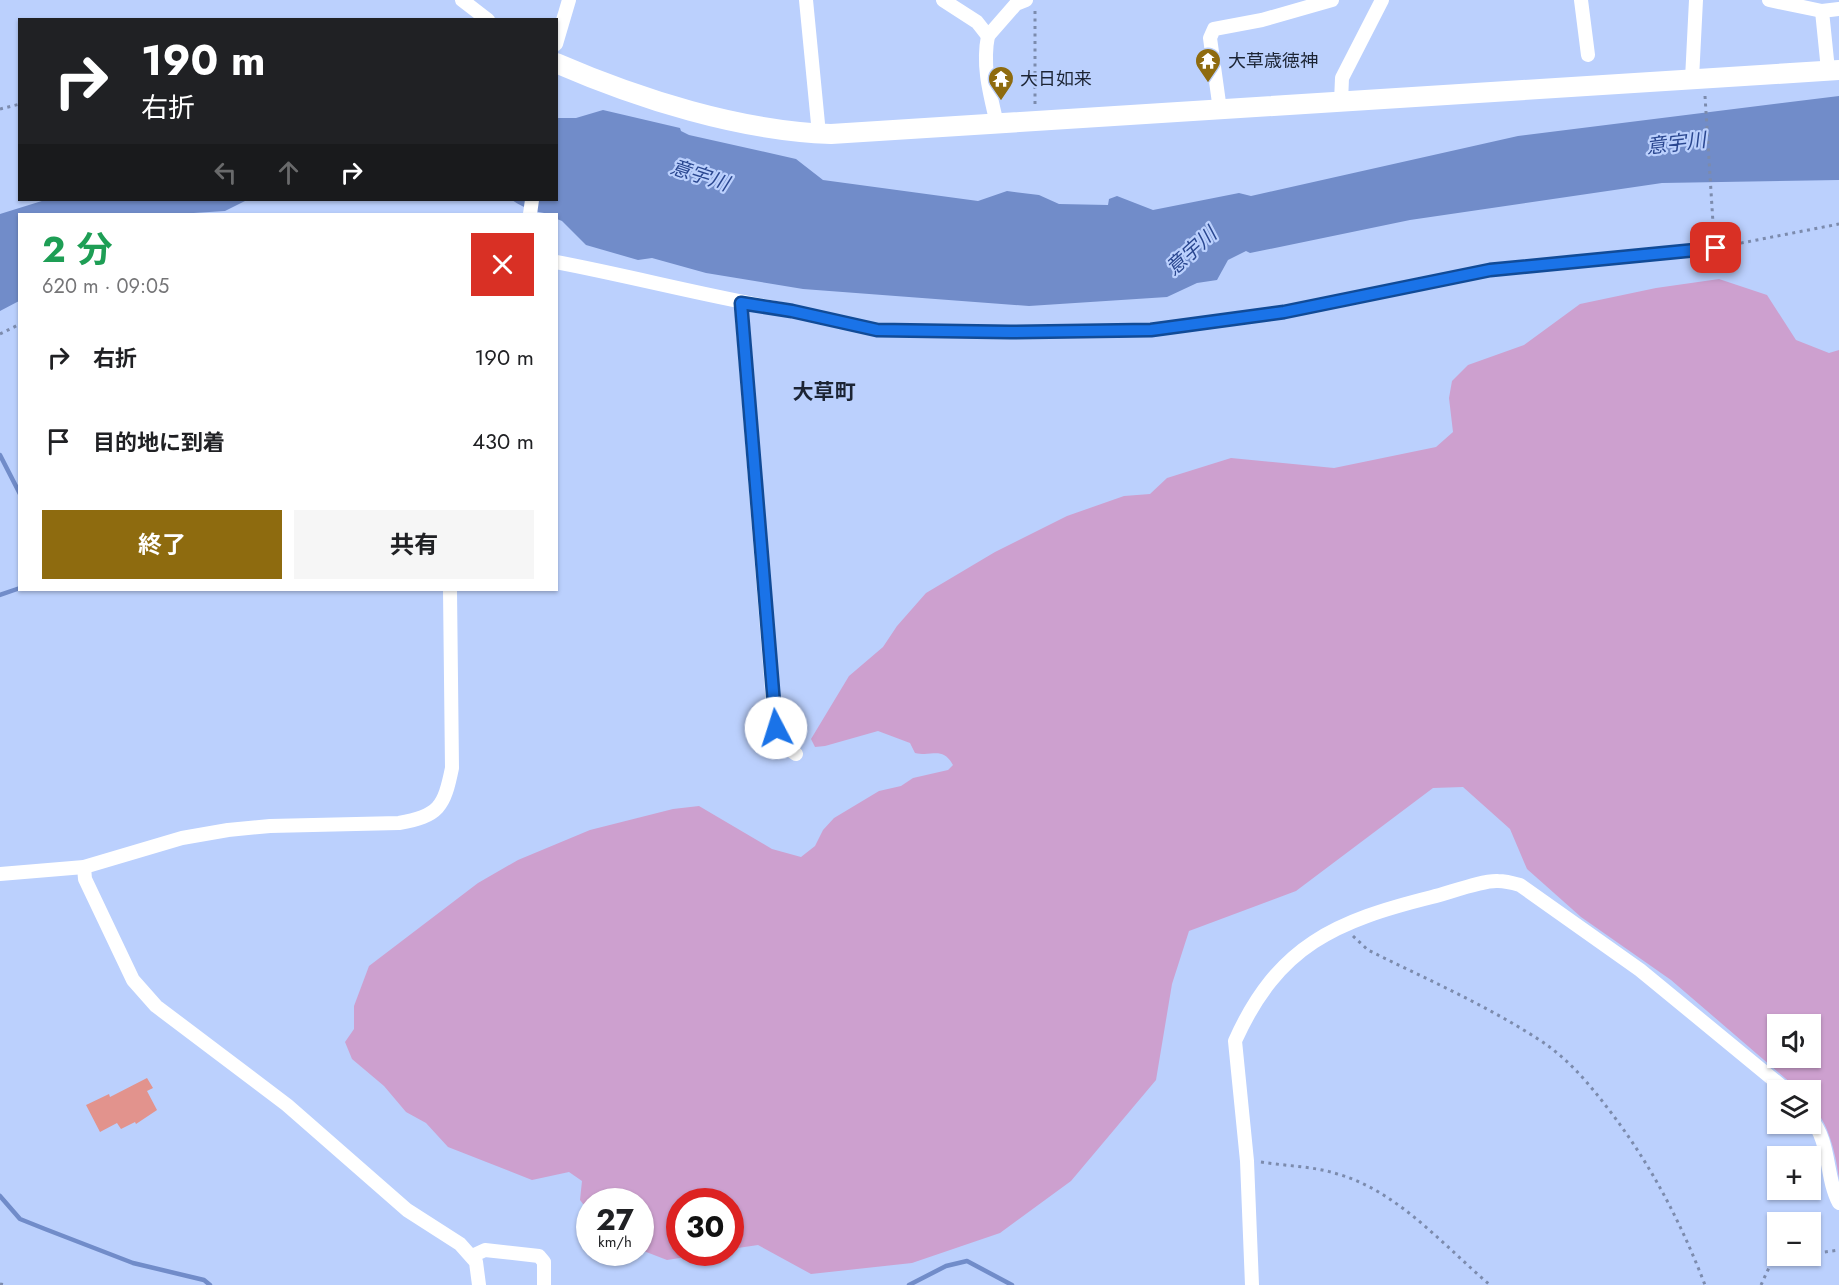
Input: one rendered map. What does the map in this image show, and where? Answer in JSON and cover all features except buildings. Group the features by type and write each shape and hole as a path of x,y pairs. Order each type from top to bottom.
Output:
{"street":[{"path":"462,0 485,18"},
{"path":"558,37 568,0"},
{"path":"806,0 819,134"},
{"path":"943,0 977,22 988,36"},
{"path":"997,124 984,54 988,36 1016,4 1026,0"},
{"path":"1220,110 1210,38 1214,30 1262,20 1332,0"},
{"path":"1341,102 1342,78 1382,0"},
{"path":"1581,0 1588,55"},
{"path":"1696,0 1698,85"},
{"path":"1768,0 1822,11 1839,9"},
{"path":"558,64 604,84 665,103 777,129 819,134 1341,102 1698,85 1834,70 1822,11"},
{"path":"558,261 619,273 741,303 792,311"},
{"path":"741,303 776,728 778,741 796,754"},
{"path":"0,874 84,867 182,838 228,830 281,825 399,823 418,820 435,813 447,790 452,768 450,591"},
{"path":"84,867 86,879 134,980 156,1006 287,1105 407,1210 460,1244 472,1256 478,1270 478,1285"},
{"path":"1252,1285 1247,1161 1235,1041 1242,1026 1277,973 1314,940 1347,922 1382,909 1497,880 1520,885 1640,970 1774,1080"},
{"path":"1818,1134 1825,1149 1833,1192 1839,1203"},
{"path":"472,1256 485,1250 539,1256 544,1262 544,1285"}],"lane":[{"path":"792,311 877,330 1010,332 1151,330 1284,312 1490,270 1716,248"}],"path":[{"path":"1034,0 1036,44 1034,122"},
{"path":"1698,85 1716,248 1839,224"},
{"path":"0,109 18,104"},
{"path":"0,334 18,325"},
{"path":"1347,922 1358,942 1368,950 1539,1039 1581,1075 1627,1133 1647,1164 1680,1223 1705,1285"},
{"path":"1247,1161 1333,1172 1372,1189 1410,1214 1490,1285"},
{"path":"1821,1252 1839,1250"},
{"path":"1761,1285 1770,1266"},
{"path":"0,1284 5,1285"}],"shaded area":[{"path":"1719,279 1767,295 1796,340 1829,353 1839,350 1839,1178 1830,1138 1821,1118 1821,1080 1787,1080 1773,1068 1821,1068 1821,1014 1767,1014 1767,1062 1671,980 1581,917 1527,869 1510,829 1463,787 1433,788 1296,891 1189,931 1172,984 1156,1080 1071,1181 1000,1233 912,1263 811,1274 758,1245 744,1247 744,1188 666,1188 666,1260 654,1255 654,1188 581,1188 582,1181 569,1172 532,1180 448,1147 426,1123 406,1112 384,1086 352,1059 345,1042 354,1029 354,1006 369,966 478,883 518,860 590,830 673,809 699,806 772,849 801,857 815,846 823,830 834,818 879,791 901,786 913,778 948,770 953,765 945,756 937,753 915,753 910,743 878,731 825,746 815,747 811,739 849,676 883,647 897,626 926,593 995,552 1067,516 1124,496 1150,494 1167,478 1231,458 1334,468 1436,447 1453,432 1449,398 1452,381 1468,365 1524,345 1580,304 1656,288"}],"water":[{"name":"意宇川","path":"1839,96 1839,180 1662,183 1410,220 1250,253 1246,251 1228,260 1217,280 1197,283 1167,297 1029,306 803,289 706,273 652,258 638,260 586,245 558,219 558,213 544,213 514,201 558,201 558,118 576,118 603,110 680,128 689,135 796,159 823,180 978,201 1007,191 1039,195 1059,204 1108,205 1109,199 1117,196 1153,210 1239,193 1251,196 1518,136"},
{"path":"42,201 245,201 225,211 194,213 18,213 18,302 0,311 0,214"}],"waterway":[{"path":"0,455 18,490"},
{"path":"0,595 18,589"},
{"path":"0,1196 20,1219 133,1263 204,1280 210,1285"},
{"path":"909,1285 946,1266 967,1261 1012,1285"}],"place":[{"name":"大草歳徳神","path":"1208,84"},
{"name":"大日如来","path":"1001,102"}],"district":[{"name":"大草町","path":"824,392"}],"route":[{"path":"776,728 741,303 792,311 877,330 1010,332 1151,330 1284,312 1490,270 1716,248"}]}
